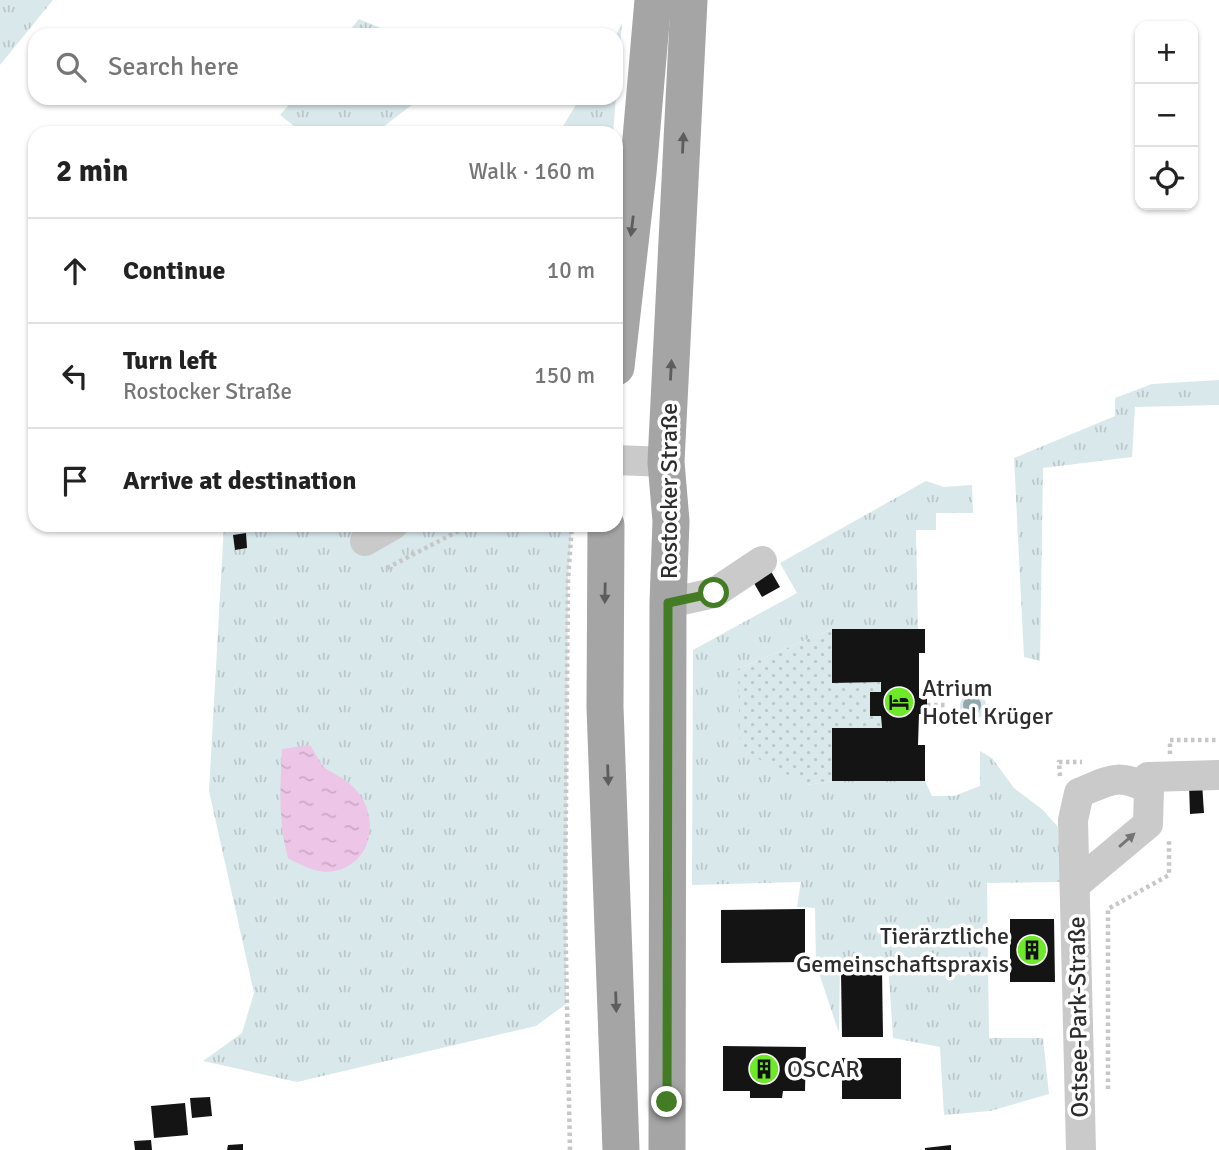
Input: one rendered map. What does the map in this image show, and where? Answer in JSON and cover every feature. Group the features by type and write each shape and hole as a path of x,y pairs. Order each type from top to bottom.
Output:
{"main road":[{"path":"623,305 653,0"},
{"name":"Rostocker Straße","path":"667,1150 668,603 671,521 666,463 689,0"},
{"path":"606,532 605,707 621,1150"}],"street":[{"path":"623,460 666,463"},
{"path":"365,541 381,532"},
{"path":"668,603 714,593 762,561"},
{"path":"1159,770 1219,775"},
{"name":"Ostsee-Park-Straße","path":"1075,885 1081,1150"}],"path":[{"path":"387,568 456,532"},
{"path":"570,1150 565,908 568,579 571,532"},
{"path":"927,705 945,705"},
{"path":"1159,770 1170,740 1219,740"},
{"path":"1108,1097 1108,909 1169,875"}],"green space":[{"path":"0,0 53,0 28,28 0,65"},
{"path":"359,19 380,28 352,28"},
{"path":"289,105 412,105 384,126 294,126 280,115"},
{"path":"576,105 615,105 614,126 563,126"},
{"path":"1219,380 1219,405 1135,407 1132,457 1043,468 1040,661 1024,657 1014,458 1115,416 1115,398 1152,384"},
{"path":"926,481 944,487 972,485 973,513 936,513 936,530 916,530 918,629 832,629 738,669 807,785 833,781 925,781 932,796 954,796 980,786 980,751 992,758 1014,788 1043,810 1058,827 1061,882 987,883 989,1038 1043,1038 1049,1094 990,1111 944,1115 940,1047 893,1038 888,962 840,964 839,1033 816,964 815,908 797,907 801,882 692,885 693,650 797,593 780,563"},
{"path":"224,532 571,532 568,579 566,1004 536,1026 297,1082 203,1061 242,1033 254,993 209,791"},
{"path":"832,629 832,682 881,682 881,692 870,693 870,715 881,716 882,728 832,729 832,781 807,785 740,749 738,669"},
{"path":"973,693 982,697 986,706 982,715 973,719 964,715 960,706 964,697"}],"water":[{"path":"310,745 325,768 356,790 363,799 370,821 370,833 362,854 354,862 337,871 315,870 295,862 288,858 285,844 280,804 282,749"}],"building":[{"path":"246,533 247,548 235,550 233,535"},
{"path":"769,568 780,587 762,597 751,578"},
{"name":"Atrium Hotel Krüger","path":"832,629 925,629 925,653 919,653 919,698 927,698 927,714 919,714 918,745 925,745 925,781 832,781 832,728 882,728 881,716 870,716 870,692 881,692 881,682 832,683"},
{"path":"1202,783 1204,813 1190,814 1189,784"},
{"path":"805,909 805,962 721,963 721,910"},
{"name":"Tierärztliche Gemeinschaftspraxis","path":"1010,919 1054,919 1055,982 1010,982"},
{"path":"882,970 883,1037 842,1037 841,971"},
{"name":"OSCAR","path":"723,1046 806,1047 805,1091 783,1091 782,1098 750,1098 750,1091 723,1091"},
{"path":"842,1058 901,1058 901,1099 842,1099"},
{"path":"210,1097 212,1116 192,1118 190,1098"},
{"path":"185,1103 188,1135 154,1138 151,1106"},
{"path":"151,1140 152,1150 135,1150 134,1141"},
{"path":"243,1144 243,1150 227,1150 228,1145"},
{"path":"951,1145 951,1150 925,1150 925,1148"}],"place":[{"name":"Atrium Hotel Krüger","path":"899,702"},
{"name":"Tierärztliche Gemeinschaftspraxis","path":"1032,950"},
{"name":"OSCAR","path":"764,1069"}],"route":[{"path":"667,1102 668,603 714,593"}]}
